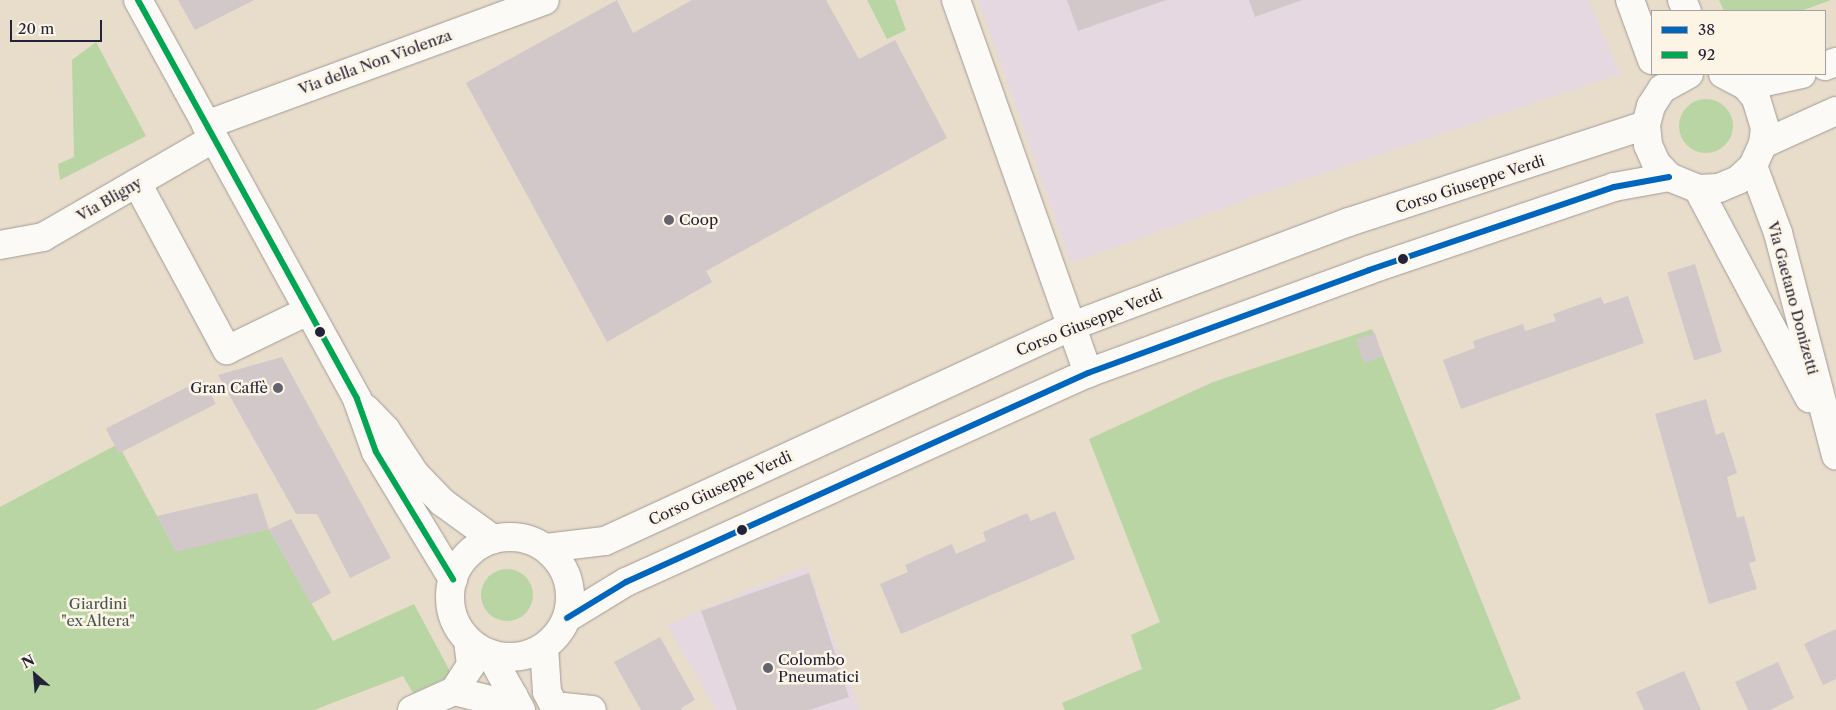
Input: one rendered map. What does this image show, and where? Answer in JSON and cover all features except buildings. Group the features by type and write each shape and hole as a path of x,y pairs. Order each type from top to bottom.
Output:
{"street":[{"path":"138,0 357,399 376,452 453,579"},
{"name":"Via della Non Violenza","path":"210,132 545,0"},
{"path":"956,0 1088,373"},
{"path":"1630,0 1651,57"},
{"path":"1685,75 1660,82 1646,125 1648,145 1656,163 1669,176 1698,189 1725,185 1738,180 1758,155 1836,111"},
{"path":"1734,80 1791,75"},
{"name":"Via Gaetano Donizetti","path":"1734,80 1763,113 1758,155 1832,444"},
{"name":"Corso Giuseppe Verdi","path":"546,548 605,541 1072,326 1349,222 1646,125"},
{"name":"Via Bligny","path":"0,246 43,237 137,183 210,132"},
{"path":"567,618 626,582 1088,373 1369,270 1614,187 1669,176"},
{"path":"137,183 227,350 308,311"},
{"name":"Via Gaetano Donizetti","path":"1698,189 1832,444"},
{"path":"357,399 386,430 415,474 442,502 493,539"},
{"path":"479,647 509,658 527,655 544,648 558,634 567,618 571,599 568,579 560,562 546,548 520,538 493,539 476,548 462,562 453,579 450,595 452,612 518,703"},
{"path":"412,710 454,691 471,665 479,647"},
{"path":"544,648 547,692 555,708 592,710"},
{"path":"454,691 491,700 518,703"}],"shaded area":[{"path":"978,0 1589,0 1620,74 1282,187 1071,263"},
{"name":"Colombo Pneumatici","path":"807,566 860,710 716,710 667,625"}],"green space":[{"path":"867,0 895,0 906,30 887,39"},
{"path":"1719,0 1831,0 1804,10 1724,10"},
{"path":"96,42 146,136 60,180 58,164 74,157 72,60"},
{"path":"1701,99 1711,99 1725,107 1731,116 1733,126 1731,136 1725,145 1711,153 1701,153 1691,148 1684,141 1679,131 1679,121 1684,111 1691,104"},
{"path":"1372,329 1521,699 1492,710 1065,710 1062,703 1142,669 1131,635 1160,622 1089,439 1213,382"},
{"name":"Giardini \"ex Altera\"","path":"118,444 176,551 269,529 333,641 414,604 452,675 413,693 403,676 314,710 0,710 0,507"},
{"path":"507,569 517,571 525,577 531,585 533,595 531,605 525,613 517,619 507,621 497,619 489,613 483,605 481,595 483,585 489,577 497,571"}],"transit line":[{"name":"92","path":"138,0 357,399 376,452 453,579"},
{"name":"38","path":"567,618 626,582 1088,373 1369,270 1614,187 1669,177"}],"place":[{"name":"Coop","path":"669,220"},
{"name":"Gran Caffè","path":"278,388"},
{"name":"Colombo Pneumatici","path":"768,668"}]}
